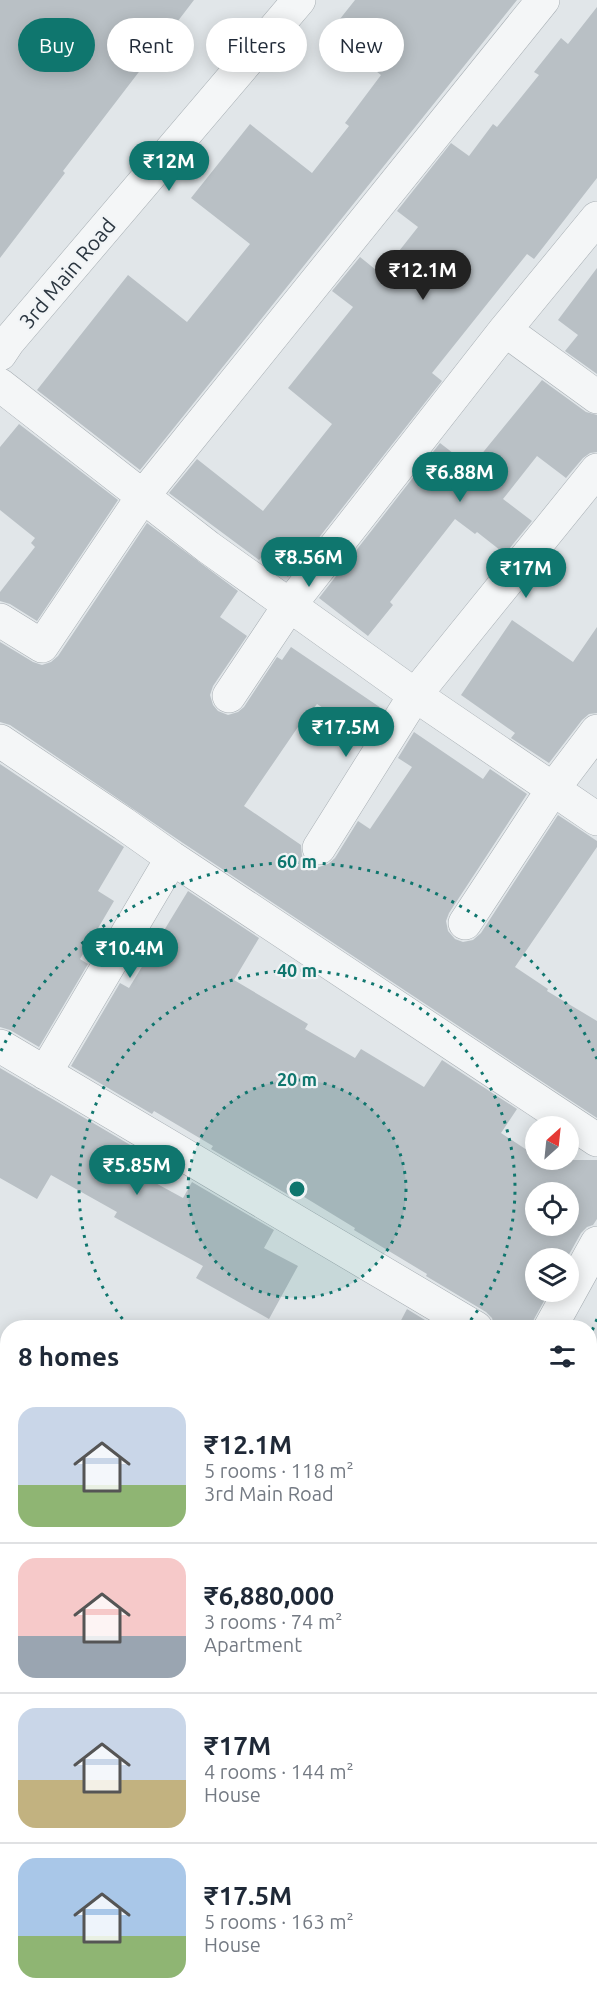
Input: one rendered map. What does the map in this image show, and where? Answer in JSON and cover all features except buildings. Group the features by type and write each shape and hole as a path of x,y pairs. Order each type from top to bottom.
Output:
{"street":[{"name":"3rd Main Road","path":"0,354 299,0"},
{"path":"0,620 42,646 143,496 543,0"},
{"path":"229,696 289,606 505,330 597,218"},
{"path":"505,330 597,397"},
{"path":"0,385 208,547 289,606 597,819"},
{"path":"319,848 416,695 597,470"},
{"path":"465,923 553,789 597,731"},
{"path":"0,741 597,1140"},
{"path":"45,1073 172,858"},
{"path":"0,1046 462,1320"},
{"path":"554,1320 597,1243"}]}
